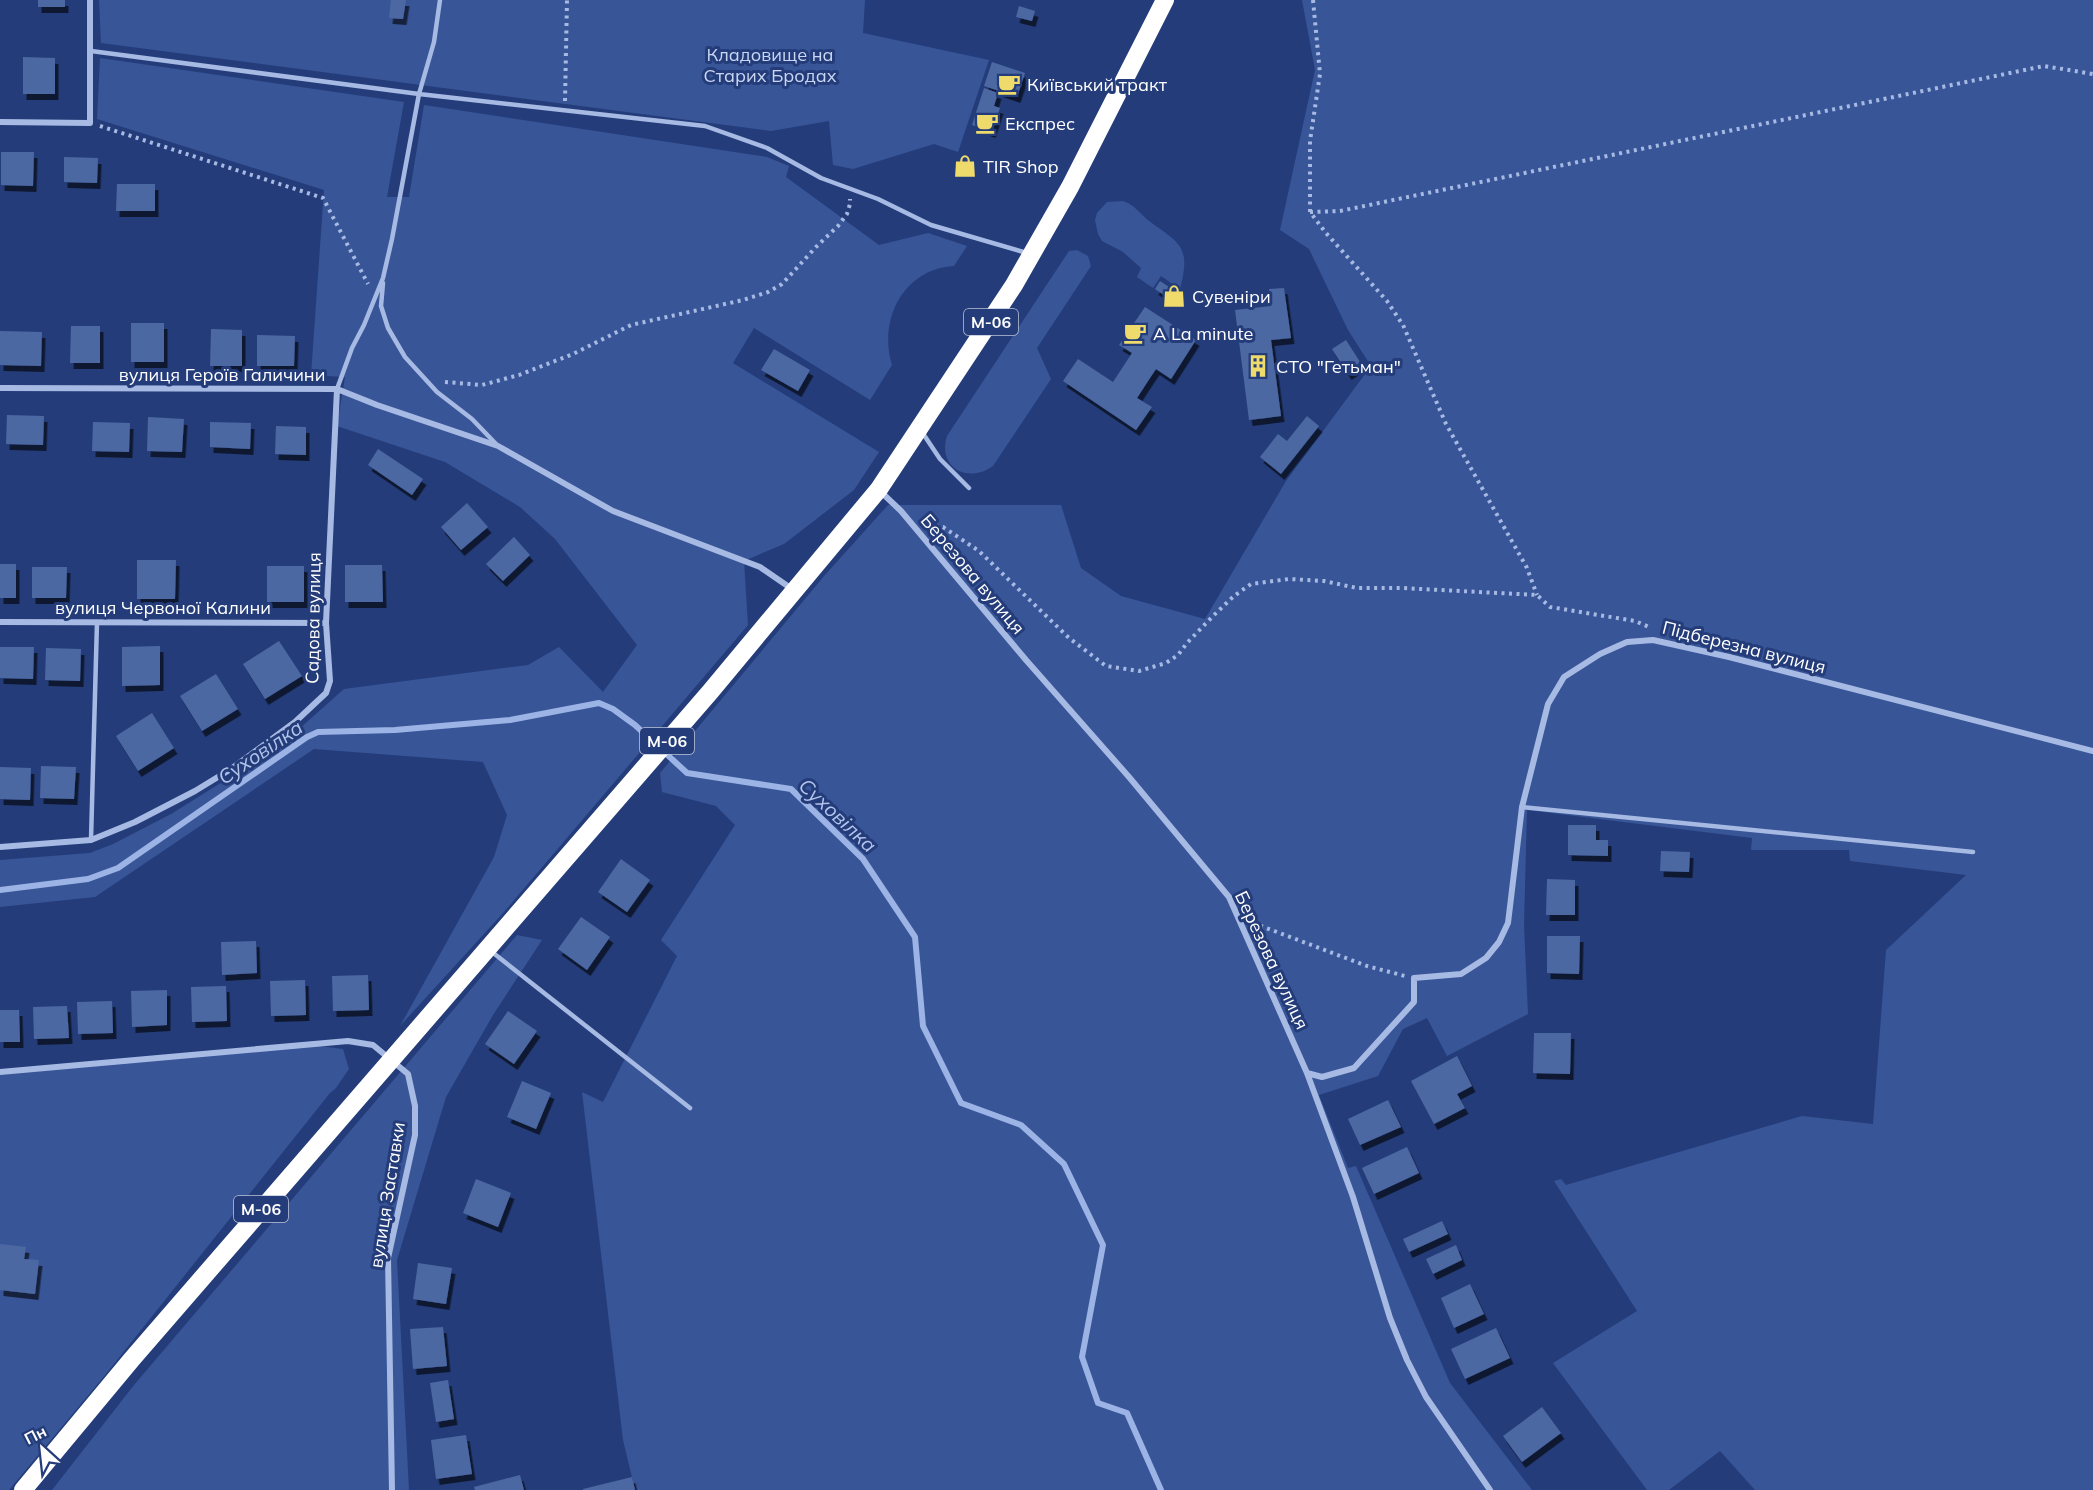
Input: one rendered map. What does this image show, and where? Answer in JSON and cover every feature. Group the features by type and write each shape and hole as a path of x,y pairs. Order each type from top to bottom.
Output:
{"highway":[{"name":"М-06","path":"23,1490 139,1350 710,692 879,489 1009,294 1032,255 1070,188 1165,0"}],"street":[{"path":"0,123 90,123 90,0"},
{"name":"вулиця Героїв Галичини","path":"0,388 337,389 342,393 498,446 613,512 760,567 795,590"},
{"name":"Садова вулиця","path":"0,847 91,840 135,822 211,782 274,739 326,693 330,681 326,623 337,389"},
{"name":"Березова вулиця","path":"879,489 1145,796 1229,897 1307,1073 1353,1197 1390,1318 1407,1360 1426,1397 1490,1490"},
{"name":"вулиця Червоної Калини","path":"0,622 326,623"},
{"name":"Підберезна вулиця","path":"1414,978 1461,974 1486,958 1499,942 1508,923 1522,807 1548,704 1564,677 1600,654 1627,642 1653,640 1740,660 2093,751"},
{"path":"1307,1073 1322,1077 1354,1068 1414,1002 1414,978"},
{"name":"вулиця Заставки","path":"0,1072 348,1041 373,1045 408,1074 415,1106 415,1135 388,1258 392,1490"}],"lane":[{"path":"337,389 352,348 383,278 393,239 419,94 434,42 440,0"},
{"path":"91,51 419,94 705,126 767,148 821,178 878,199 931,225 1032,255"},
{"path":"383,278 381,306 388,328 405,357 438,392 472,418 498,446"},
{"path":"920,430 940,459 969,488"},
{"path":"91,840 97,622"},
{"path":"1522,807 1973,852"},
{"path":"487,949 690,1108"}],"path":[{"path":"565,104 567,0"},
{"path":"1313,0 1320,74 1310,141 1310,212 1387,301 1403,325 1446,424 1527,568 1537,595 1550,607 1635,621 1657,631 1670,644"},
{"path":"1310,212 1340,211 2044,66 2093,74"},
{"path":"90,123 323,198 375,298"},
{"path":"422,375 434,381 482,385 519,375 573,354 631,324 743,300 768,292 782,284 838,226 847,214 850,204 848,187"},
{"path":"910,523 943,527 979,551 1069,638 1106,666 1139,671 1166,663 1178,655 1213,616 1251,584 1301,580 1324,581 1358,588 1537,595"},
{"path":"1238,917 1288,938 1367,966 1414,978"}],"green space":[{"name":"Кладовище на Старих Бродах","path":"99,0 865,0 863,33 989,60 958,152 934,144 853,169 833,165 829,121 771,131 101,43"},
{"path":"1302,0 2093,0 2093,1490 1755,1490 1720,1451 1669,1490 1647,1490 1553,1363 1637,1311 1554,1181 1561,1179 1566,1185 1802,1116 1873,1124 1886,950 1966,875 1850,861 1849,850 1751,850 1752,838 1527,810 1524,925 1528,1014 1447,1056 1427,1018 1403,1029 1378,1076 1319,1095 1348,1168 1356,1166 1450,1383 1532,1490 635,1490 623,1440 582,1092 603,1102 677,956 661,940 735,825 716,806 662,792 660,773 825,575 888,505 1061,505 1081,568 1121,596 1205,619 1286,481 1371,366 1348,330 1309,249 1280,230 1315,70"},
{"path":"100,58 404,102 387,197 409,197 424,105 767,157 789,166 786,177 879,245 928,233 967,246 954,266 936,269 921,276 908,287 899,300 892,315 889,331 892,365 870,400 754,328 733,363 879,452 854,490 784,544 744,561 748,625 504,912 400,1026 494,857 507,815 483,762 314,749 95,897 0,907 0,860 90,853 113,844 171,814 235,774 300,728 344,689 528,665 559,647 603,692 637,645 555,539 520,507 445,462 337,426 345,377 311,375 324,190 97,119"},
{"path":"1123,201 1169,235 1181,248 1184,264 1180,289 1161,276 1153,288 1137,277 1141,268 1123,252 1102,241 1095,220 1097,213 1107,202"},
{"path":"1077,250 1088,256 1091,266 1037,348 1051,379 993,466 974,473 957,470 946,457 947,436 1069,251"},
{"path":"517,935 542,940 493,1015 446,1097 397,1260 409,1490 52,1490 134,1385"},
{"path":"311,1045 343,1049 349,1069 336,1088 106,1374 9,1490 0,1490 0,1072"}],"building":[{"path":"38,0 65,0 65,7 38,7"},
{"path":"391,0 406,0 403,19 389,18"},
{"path":"1019,6 1035,11 1032,21 1016,17"},
{"path":"23,57 55,58 55,94 23,94"},
{"path":"992,62 1025,73 1017,97 984,86"},
{"path":"984,88 998,93 994,106 1000,108 992,132 972,125"},
{"path":"1,152 34,152 33,186 1,185"},
{"path":"64,157 98,158 97,183 64,182"},
{"path":"117,184 155,184 155,211 116,211"},
{"path":"1160,281 1169,287 1164,295 1155,289"},
{"name":"СТО \"Гетьман\"","path":"1284,288 1291,338 1271,340 1281,416 1249,420 1235,310 1271,306 1269,289"},
{"path":"1172,289 1181,295 1176,303 1167,297"},
{"path":"1145,307 1196,340 1171,379 1156,369 1137,398 1152,407 1136,430 1063,381 1078,359 1113,382 1132,353 1119,345"},
{"path":"131,323 164,323 164,362 131,362"},
{"path":"71,326 100,326 100,363 70,363"},
{"path":"211,329 242,330 242,366 210,366"},
{"path":"0,331 42,332 41,366 0,365"},
{"path":"257,335 295,336 294,366 257,366"},
{"path":"1346,340 1362,365 1348,374 1332,349"},
{"path":"774,349 810,370 798,391 761,370"},
{"path":"7,415 44,416 43,445 6,444"},
{"path":"1307,416 1319,426 1281,474 1260,457 1278,434 1287,441"},
{"path":"148,417 184,419 182,452 147,451"},
{"path":"93,422 130,423 129,452 92,451"},
{"path":"210,422 251,423 250,449 210,447"},
{"path":"276,426 306,427 306,455 275,454"},
{"path":"378,449 423,479 412,495 368,465"},
{"path":"467,503 488,527 461,550 441,527"},
{"path":"514,537 530,555 503,581 486,564"},
{"path":"137,560 176,560 175,599 137,599"},
{"path":"0,564 16,564 16,598 0,598"},
{"path":"345,565 382,565 383,602 345,602"},
{"path":"267,566 304,566 304,602 267,602"},
{"path":"32,567 67,567 66,598 32,598"},
{"path":"279,641 302,676 265,699 243,664"},
{"path":"160,646 160,685 122,686 122,647"},
{"path":"0,647 34,647 33,679 0,678"},
{"path":"46,648 81,649 80,681 45,680"},
{"path":"216,674 238,709 202,731 180,696"},
{"path":"152,713 174,748 138,771 116,736"},
{"path":"41,766 76,767 74,799 40,798"},
{"path":"0,767 31,768 30,800 0,799"},
{"path":"1568,825 1596,825 1596,840 1608,840 1608,856 1568,855"},
{"path":"1661,851 1690,852 1689,872 1660,871"},
{"path":"621,859 650,880 627,912 598,892"},
{"path":"1547,879 1575,880 1575,915 1546,915"},
{"path":"581,917 610,937 587,970 558,949"},
{"path":"1547,936 1580,936 1579,974 1547,973"},
{"path":"256,941 257,973 222,975 221,942"},
{"path":"368,975 369,1010 333,1011 332,976"},
{"path":"305,980 306,1015 271,1016 270,981"},
{"path":"226,986 227,1021 192,1022 191,987"},
{"path":"167,990 167,1025 132,1027 131,991"},
{"path":"112,1001 113,1033 78,1034 77,1002"},
{"path":"67,1006 69,1038 34,1039 33,1007"},
{"path":"0,1010 19,1010 20,1042 0,1042"},
{"path":"508,1011 537,1031 514,1064 485,1044"},
{"path":"1534,1033 1571,1033 1570,1074 1533,1073"},
{"path":"1457,1056 1472,1086 1457,1094 1465,1108 1434,1124 1411,1081"},
{"path":"522,1081 551,1093 536,1129 507,1117"},
{"path":"1388,1100 1401,1127 1360,1145 1348,1119"},
{"path":"1407,1147 1419,1173 1374,1194 1362,1168"},
{"path":"476,1179 511,1193 498,1227 463,1213"},
{"path":"1442,1221 1448,1234 1409,1252 1403,1239"},
{"path":"0,1244 26,1247 24,1259 39,1260 35,1294 0,1290"},
{"path":"1456,1245 1462,1260 1433,1274 1426,1259"},
{"path":"418,1263 452,1268 446,1304 413,1299"},
{"path":"1470,1284 1484,1314 1454,1328 1441,1298"},
{"path":"443,1327 447,1366 413,1369 410,1329"},
{"path":"1496,1328 1510,1358 1465,1379 1451,1349"},
{"path":"448,1380 454,1419 436,1422 430,1383"},
{"path":"1542,1407 1561,1433 1522,1462 1503,1436"},
{"path":"466,1435 472,1474 436,1479 431,1440"},
{"path":"520,1475 524,1490 475,1490 474,1487"},
{"path":"632,1477 635,1490 583,1490 583,1489"}],"waterway":[{"name":"Суховілка","path":"0,890 88,879 118,868 307,737 318,732 395,730 510,720 599,703 613,709 635,725 687,773 791,789 863,859 915,937 923,1026 961,1103 1021,1125 1064,1164 1103,1245 1082,1357 1098,1403 1127,1413 1161,1490"}],"place":[{"name":"Київський тракт","path":"1009,84"},
{"name":"Експрес","path":"987,123"},
{"name":"TIR Shop","path":"965,166"},
{"name":"Сувеніри","path":"1174,296"},
{"name":"A La minute","path":"1135,333"},
{"name":"СТО \"Гетьман\"","path":"1258,366"}]}
